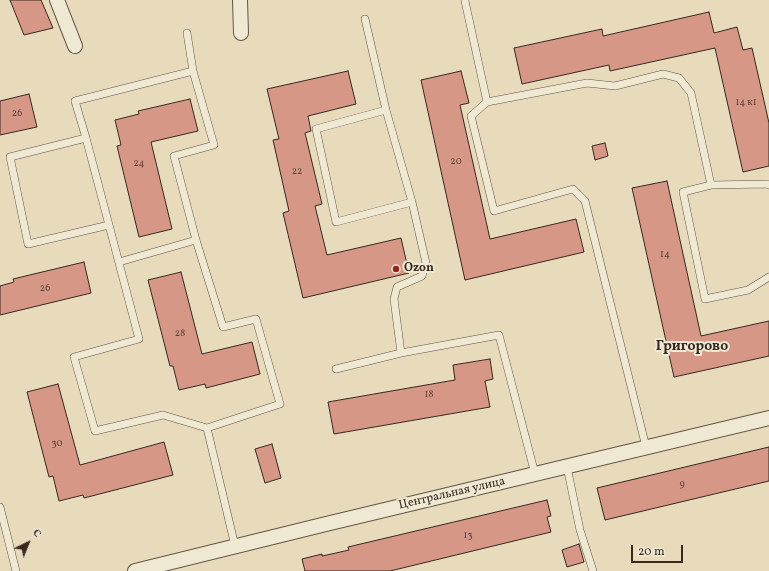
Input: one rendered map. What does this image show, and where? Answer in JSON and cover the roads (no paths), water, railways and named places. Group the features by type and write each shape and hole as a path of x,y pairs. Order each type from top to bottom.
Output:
{"street":[{"path":"57,0 75,46"},
{"path":"240,0 241,33"},
{"name":"Центральная улица","path":"135,571 769,418"}],"lane":[{"path":"465,1 487,102"},
{"path":"365,19 386,110 412,202 426,263 422,276 397,287 394,299 401,353"},
{"path":"187,33 193,71 214,145 174,156 196,240 222,327 256,319 280,404 207,428 163,415 96,430 74,357 139,339 120,262 76,101 193,71"},
{"path":"646,447 585,201 573,189 494,210 471,116 487,102 588,83 616,86 663,74 679,78 691,93 711,186"},
{"path":"386,110 316,129 336,222 412,202"},
{"path":"86,138 10,157 28,244 109,225"},
{"path":"769,186 767,184 711,186 683,192 706,299 748,290 769,277"},
{"path":"120,262 196,240"},
{"path":"336,370 401,353 499,336 535,474"},
{"path":"207,428 235,546"},
{"path":"567,467 580,530 593,571"},
{"path":"0,507 16,571"}],"place":[{"name":"Ozon","path":"396,269"}],"district":[{"name":"Григорово","path":"692,347"}]}
